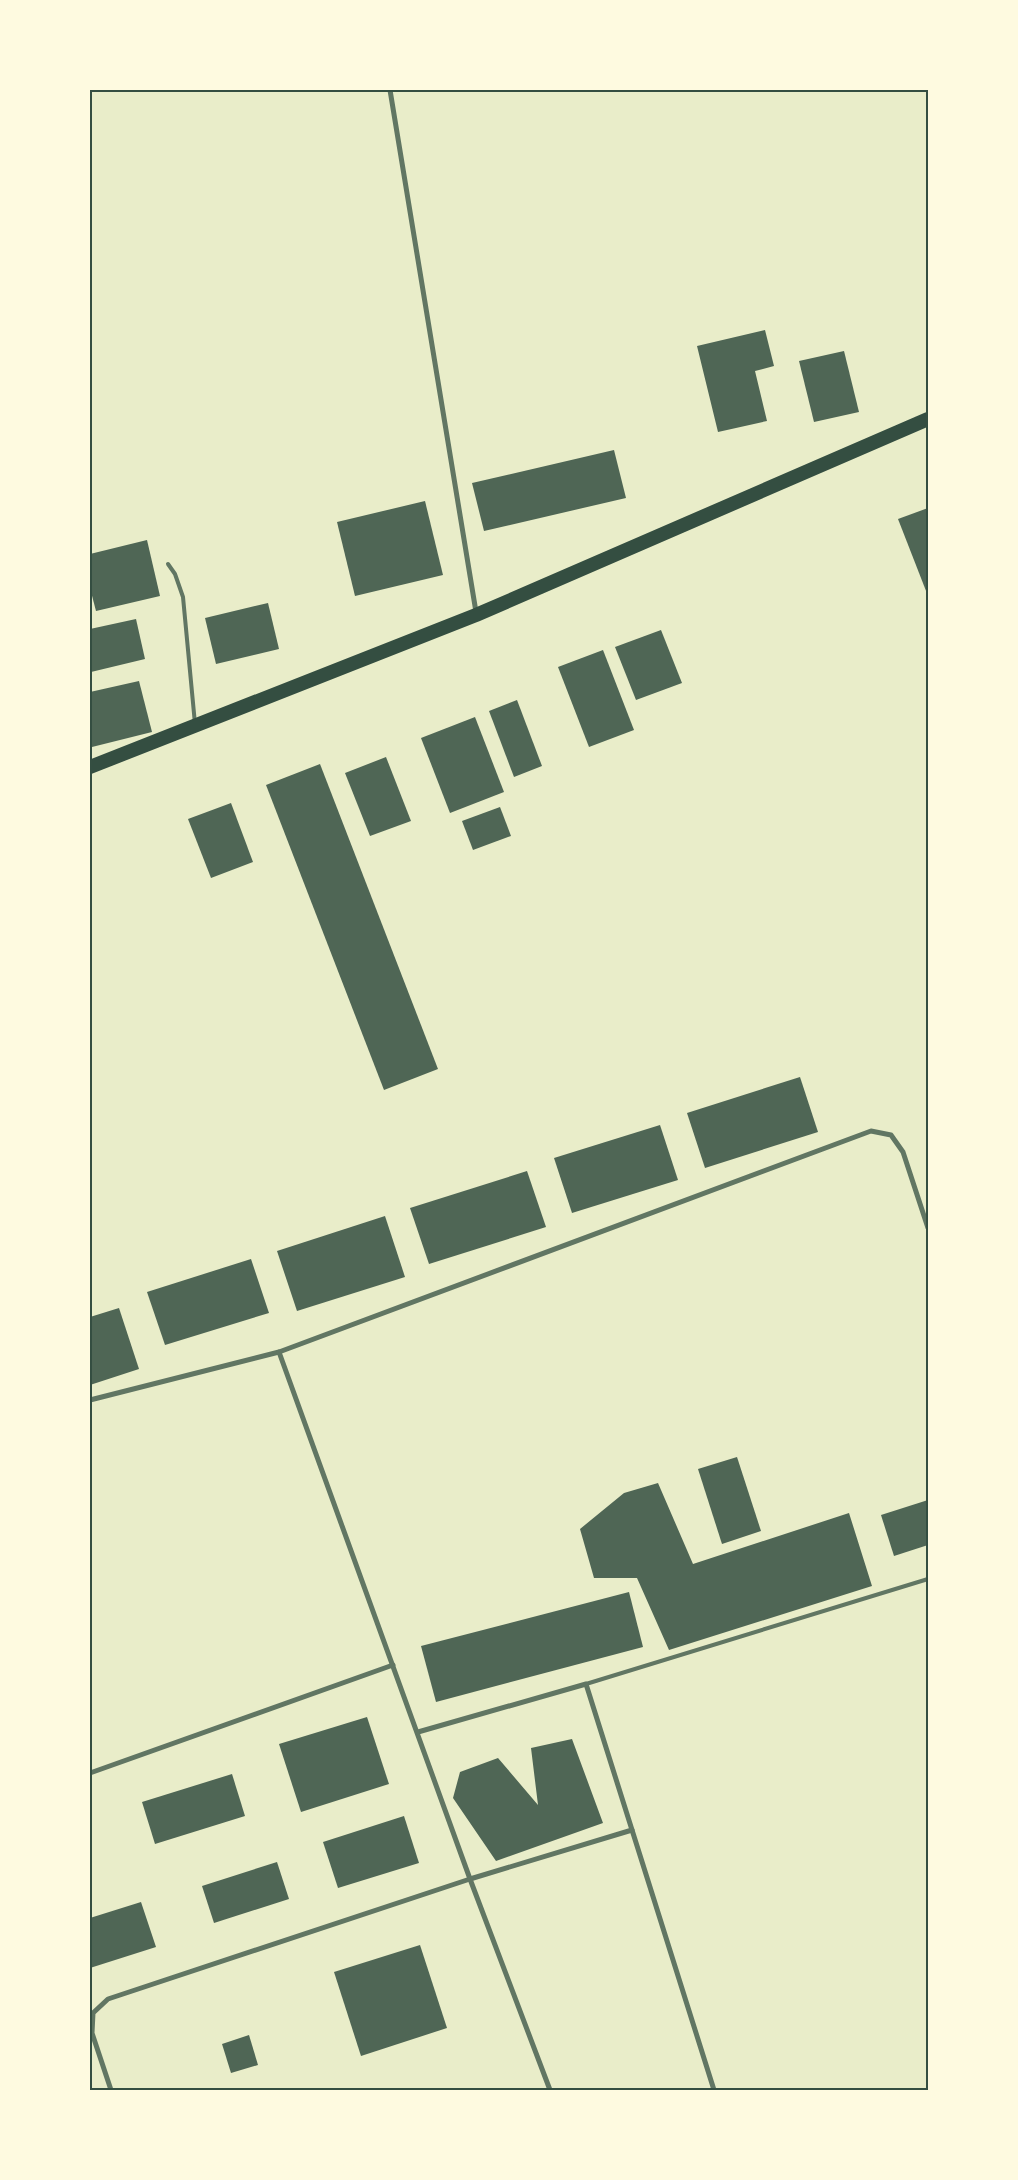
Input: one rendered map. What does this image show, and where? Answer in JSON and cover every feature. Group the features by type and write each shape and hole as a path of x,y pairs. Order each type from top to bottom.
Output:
{"highway":[{"path":"90,767 476,615 928,420"}],"street":[{"path":"390,90 476,615"},
{"path":"90,1400 279,1352 871,1131 891,1135 903,1152 928,1228"},
{"path":"279,1352 470,1878 550,2090"},
{"path":"90,1773 393,1665"},
{"path":"418,1732 586,1684 714,2090"},
{"path":"111,2090 92,2033 93,2013 108,1999 470,1878 632,1830"}],"lane":[{"path":"168,564 175,574 183,597 195,726"},
{"path":"586,1684 928,1579"}],"building":[{"path":"765,330 774,366 755,371 767,421 718,432 697,346"},
{"path":"844,351 859,412 814,422 799,361"},
{"path":"614,450 626,498 484,531 472,483"},
{"path":"425,501 443,575 355,596 337,522"},
{"path":"928,508 928,596 898,519"},
{"path":"147,540 160,596 96,611 90,588 90,554"},
{"path":"268,603 279,649 216,664 205,618"},
{"path":"136,619 145,659 91,672 90,629"},
{"path":"661,630 682,683 636,700 615,647"},
{"path":"603,650 634,730 589,747 558,667"},
{"path":"139,681 152,732 92,747 90,692"},
{"path":"517,700 542,766 514,777 489,711"},
{"path":"475,717 504,792 450,813 421,738"},
{"path":"386,757 411,821 370,836 345,773"},
{"path":"320,764 438,1069 384,1090 266,785"},
{"path":"231,803 253,862 211,878 188,819"},
{"path":"500,807 511,836 473,850 462,821"},
{"path":"800,1077 818,1132 705,1168 687,1113"},
{"path":"660,1125 678,1180 572,1213 554,1158"},
{"path":"527,1171 546,1227 429,1264 410,1208"},
{"path":"385,1216 405,1277 297,1311 277,1251"},
{"path":"251,1259 269,1313 165,1345 147,1292"},
{"path":"119,1308 139,1369 90,1385 90,1317"},
{"path":"737,1457 761,1531 722,1544 698,1469"},
{"path":"658,1483 693,1564 849,1513 872,1586 669,1650 637,1578 594,1578 580,1529 624,1493"},
{"path":"928,1500 928,1545 894,1556 881,1515"},
{"path":"629,1592 643,1647 436,1702 421,1646"},
{"path":"367,1717 389,1784 301,1812 279,1744"},
{"path":"572,1739 603,1823 496,1861 453,1798 460,1772 498,1758 538,1805 531,1748"},
{"path":"232,1774 245,1816 155,1844 142,1802"},
{"path":"404,1816 419,1863 338,1888 323,1842"},
{"path":"277,1862 289,1899 214,1923 202,1886"},
{"path":"141,1902 156,1947 90,1968 90,1918"},
{"path":"420,1945 447,2028 361,2056 334,1972"},
{"path":"249,2035 258,2065 231,2073 222,2044"}]}
